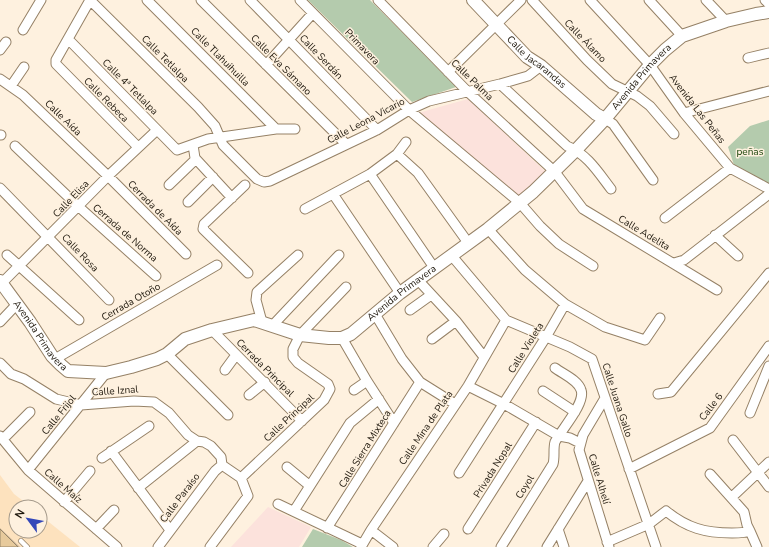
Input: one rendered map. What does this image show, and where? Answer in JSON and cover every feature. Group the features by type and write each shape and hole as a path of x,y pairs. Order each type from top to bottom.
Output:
{"street":[{"path":"23,30 41,0"},
{"path":"68,40 90,0"},
{"name":"Calle Tetlalpa","path":"90,0 198,107 215,126 219,137"},
{"name":"Calle Tlahuihuilla","path":"148,0 276,130"},
{"name":"Calle Eva Sámano","path":"201,0 346,144"},
{"name":"Calle Serdán","path":"250,0 377,130"},
{"name":"Primavera","path":"300,0 409,110 520,203 540,226 559,244 593,266"},
{"name":"Calle Palma","path":"378,0 468,92 555,172"},
{"name":"Calle Jacarandas","path":"473,0 527,57 541,66 596,114 605,119"},
{"path":"448,72 521,0"},
{"name":"Calle Álamo","path":"532,0 587,60 612,84 637,96 650,106 674,134"},
{"name":"Avenida Las Peñas","path":"590,0 650,66 684,113 730,168 769,189"},
{"path":"649,0 682,36"},
{"path":"706,0 726,21"},
{"path":"765,0 769,4"},
{"name":"Avenida Primavera","path":"1,283 55,359 68,370 106,373 132,367 157,359 167,354 185,339 212,330 254,320 300,335 342,338 351,334 400,293 469,244 520,203 555,172 605,119 650,66 665,50 682,36 726,21 769,12"},
{"path":"266,65 314,13"},
{"name":"Calle Rebeca","path":"68,40 56,60 56,64 138,147"},
{"name":"Calle 4ª Tetlalpa","path":"68,40 177,150 193,144"},
{"path":"0,50 6,42"},
{"path":"748,58 769,53"},
{"name":"Calle Leona Vicario","path":"219,137 223,145 257,179 264,182 270,181 377,130 409,110 429,101 528,76 541,66"},
{"path":"11,86 24,67"},
{"name":"Calle Aída","path":"0,79 23,95 108,176"},
{"path":"500,84 567,146 576,150 587,159 611,189"},
{"path":"684,113 769,91"},
{"path":"605,119 613,124 653,180"},
{"path":"232,198 196,159 193,144 219,137 295,129"},
{"name":"Calle Elisa","path":"1,283 79,207 108,176 157,130"},
{"path":"305,209 370,174 397,154 406,142"},
{"name":"Cerrada de Norma","path":"15,146 79,207 156,276"},
{"path":"397,154 418,173 469,244"},
{"path":"169,185 196,159"},
{"path":"665,218 730,168"},
{"name":"Calle Adelita","path":"555,172 583,209 674,263 684,260 769,194"},
{"path":"370,174 435,269"},
{"name":"Cerrada de Aída","path":"108,176 186,254"},
{"path":"188,202 213,177"},
{"path":"245,185 204,224 203,229 248,273"},
{"name":"Calle Rosa","path":"0,188 109,300"},
{"path":"333,194 400,293"},
{"path":"488,229 525,270 565,304 605,327 645,340 660,318"},
{"path":"715,235 738,256"},
{"path":"298,254 257,292 256,300 267,324 339,256"},
{"path":"7,255 79,320"},
{"name":"Calle Juana Gallo","path":"452,256 506,320 570,347 592,359 656,547"},
{"path":"674,263 717,290"},
{"name":"Cerrada Otoño","path":"55,359 217,265"},
{"path":"658,394 671,392 769,273"},
{"path":"418,280 456,321 484,357"},
{"path":"300,335 346,287"},
{"path":"410,310 431,295"},
{"path":"0,322 17,304"},
{"name":"Calle Violeta","path":"459,473 504,404 565,304"},
{"path":"375,314 402,360 420,382 455,404"},
{"name":"Calle Mina de Plata","path":"362,546 371,530 468,386 506,320"},
{"path":"432,339 456,321"},
{"name":"Cerrada Principal","path":"212,330 302,421"},
{"name":"Calle Principal","path":"242,478 324,400 330,389 328,384 293,357 293,349 300,335"},
{"path":"342,338 394,423"},
{"name":"Calle 6","path":"629,469 710,428 769,346"},
{"path":"167,354 228,415"},
{"path":"225,370 236,355"},
{"name":"Calle Iznal","path":"0,363 11,374 24,379 56,399 82,405 146,400 154,402 169,413 188,435 211,446 221,457 222,465 242,478"},
{"path":"750,413 769,366"},
{"path":"555,368 577,383 581,390 582,398 575,412 559,436"},
{"name":"Calle Frijol","path":"28,470 82,405 106,373"},
{"path":"354,390 367,381"},
{"path":"249,395 265,382"},
{"name":"Calle Sierra Mixteca","path":"328,528 420,382"},
{"path":"468,386 504,404 559,436 570,438 580,443"},
{"path":"543,391 575,412"},
{"name":"Calle Alhelí","path":"605,398 582,435 579,450 608,544"},
{"path":"294,511 350,423 379,399"},
{"path":"1,438 30,412"},
{"name":"Privada Nopal","path":"468,529 536,422"},
{"path":"102,458 149,426"},
{"name":"Coyol","path":"501,547 553,464 555,457 554,444 559,436"},
{"name":"Calle Maíz","path":"1,438 28,470 116,547"},
{"path":"732,440 769,487"},
{"path":"138,488 198,441"},
{"path":"111,451 170,530"},
{"path":"732,497 769,462"},
{"name":"Calle Paraíso","path":"158,547 215,471 222,465"},
{"path":"287,467 310,486"},
{"path":"64,502 90,471"},
{"path":"710,474 744,512 747,525 757,547"},
{"path":"210,547 248,496 242,478"},
{"path":"546,547 588,480"},
{"path":"278,504 362,546"},
{"path":"96,529 114,510"},
{"path":"608,544 649,524 666,511 679,521 699,530 720,533 744,533 750,531"},
{"path":"558,529 564,547"},
{"path":"371,530 393,547"},
{"path":"433,547 444,534"}],"lane":[{"path":"21,541 27,547"}],"shaded area":[{"path":"468,99 546,172 519,198 418,113"},
{"path":"0,475 14,494 21,499 8,499 8,539 48,539 48,521 80,547 0,547"},
{"path":"268,507 311,527 299,547 231,547"}],"green space":[{"path":"308,0 370,0 456,87 412,102"},
{"name":"peñas","path":"769,120 769,185 734,165 728,147 750,126"},
{"path":"313,529 341,540 353,547 302,547"}],"building":[{"path":"0,529 8,537 8,539 10,539 18,547 0,547"}]}
